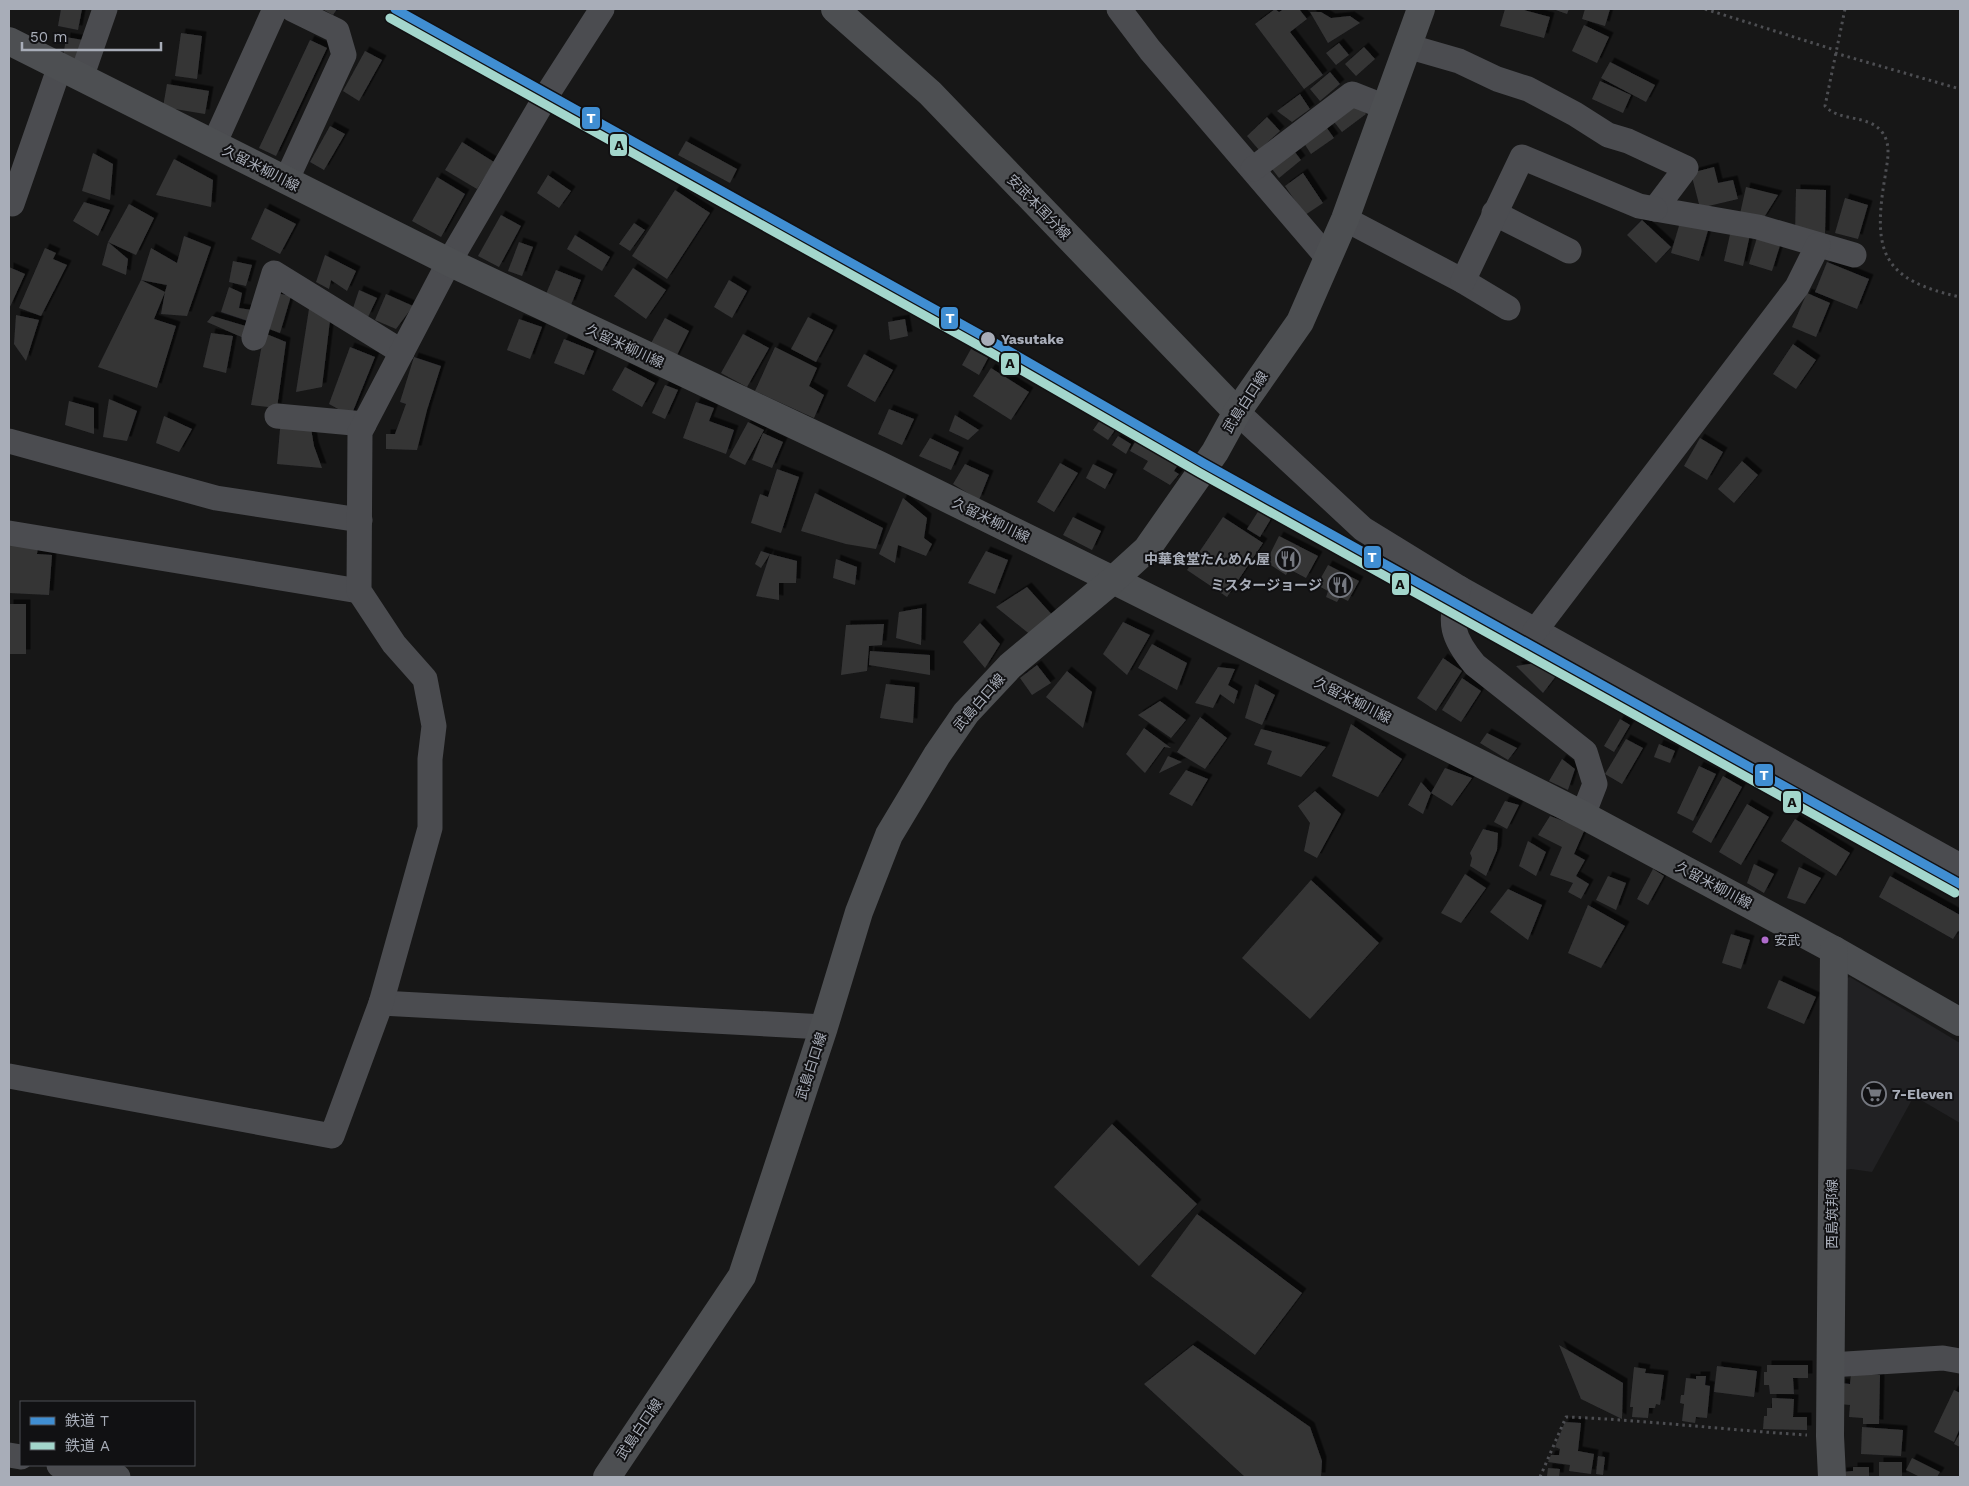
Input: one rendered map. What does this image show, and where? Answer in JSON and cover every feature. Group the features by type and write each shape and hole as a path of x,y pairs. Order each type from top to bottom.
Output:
{"main road":[{"name":"安武本国分線","path":"835,9 930,93 1237,412"},
{"name":"武島白口線","path":"607,1477 742,1276 824,1028 859,912 888,835 937,755 966,713 1010,666 1147,549 1215,452 1237,412 1300,322 1345,219 1420,9"},
{"name":"久留米柳川線","path":"9,42 449,262 879,466 1113,580 1583,815 1834,950 1960,1022"},
{"name":"西島筑邦線","path":"1832,1477 1830,1365 1834,950"}],"street":[{"path":"9,203 12,204 70,72 105,9"},
{"path":"214,144 275,9"},
{"path":"286,180 344,55 337,31 292,9"},
{"path":"9,1076 332,1136 381,1003 430,828 430,759 434,726 425,679 394,644 359,591 360,432 449,262 548,93 602,9"},
{"path":"1119,9 1150,50 1253,168 1328,258"},
{"path":"1407,46 1460,61 1497,79 1528,89 1608,135 1628,141 1686,168 1655,208"},
{"path":"1253,168 1352,94 1385,107"},
{"path":"1463,281 1522,157 1639,206 1758,227 1854,255"},
{"path":"1494,213 1569,251"},
{"path":"1345,219 1463,281 1508,308"},
{"path":"1535,630 1797,287 1818,245"},
{"path":"254,338 274,273 402,352"},
{"path":"1237,412 1363,529 1459,588 1960,866"},
{"path":"277,416 364,424"},
{"path":"9,441 216,498 360,520"},
{"path":"9,534 359,591"},
{"path":"1459,588 1454,602 1453,627 1461,648 1475,665 1585,752 1595,784 1583,815"},
{"path":"381,1003 824,1028"},
{"path":"1830,1365 1944,1358 1960,1361"},
{"path":"64,1466 118,1477"}],"path":[{"path":"1705,9 1960,89"},
{"path":"1844,9 1825,106 1831,113 1866,121 1882,131 1887,142 1888,159 1880,225 1882,244 1888,258 1898,273 1911,281 1942,293 1960,297"},
{"path":"1540,1477 1566,1417 1622,1419 1728,1430 1830,1436"}],"shaded area":[{"path":"1850,977 1960,1043 1960,1123 1914,1096 1872,1172 1851,1169 1839,1171 1840,980"}],"building":[{"path":"61,9 82,9 78,30 58,26"},
{"path":"322,9 337,9 333,15"},
{"path":"1275,9 1279,12 1284,9 1299,9 1307,19 1290,32 1323,75 1304,89 1255,24"},
{"path":"1505,9 1520,9 1550,17 1544,38 1500,26"},
{"path":"1553,9 1569,9 1567,14"},
{"path":"1585,9 1610,9 1605,26 1582,19"},
{"path":"1310,12 1321,12 1331,18 1350,16 1360,23 1328,43"},
{"path":"1584,25 1609,37 1597,63 1572,51"},
{"path":"181,33 202,36 197,79 175,76"},
{"path":"66,37 88,41 85,62 63,59"},
{"path":"310,40 327,48 276,156 259,148"},
{"path":"1339,43 1349,55 1336,65 1326,53"},
{"path":"1364,47 1375,59 1356,76 1345,64"},
{"path":"365,51 382,60 359,101 343,91"},
{"path":"1610,62 1655,85 1646,102 1601,78"},
{"path":"1330,72 1340,84 1320,101 1310,89"},
{"path":"1600,81 1631,95 1623,113 1592,99"},
{"path":"167,84 209,91 205,114 163,107"},
{"path":"1300,94 1310,109 1292,122 1277,111"},
{"path":"1355,99 1366,114 1342,132 1331,118"},
{"path":"1267,117 1280,131 1259,150 1247,136"},
{"path":"1324,124 1334,138 1311,154 1302,140"},
{"path":"330,126 345,134 324,170 310,162"},
{"path":"686,141 737,169 730,183 678,155"},
{"path":"462,142 494,162 477,189 445,170"},
{"path":"1291,147 1301,160 1279,178 1269,165"},
{"path":"93,153 113,164 110,200 82,191"},
{"path":"174,159 213,180 211,207 156,195"},
{"path":"1714,167 1718,183 1733,180 1738,199 1700,208 1691,173"},
{"path":"1303,173 1323,203 1305,215 1285,186"},
{"path":"548,175 571,191 559,208 537,193"},
{"path":"437,177 465,194 441,237 412,221"},
{"path":"1746,187 1778,195 1763,219 1740,214"},
{"path":"1796,189 1826,190 1825,235 1795,235"},
{"path":"675,190 710,213 667,279 632,256"},
{"path":"1845,198 1868,205 1858,239 1835,233"},
{"path":"84,202 110,210 98,236 73,221"},
{"path":"129,204 154,218 136,255 108,242"},
{"path":"265,208 296,224 280,254 251,239"},
{"path":"501,215 521,226 499,267 478,256"},
{"path":"1681,219 1709,227 1699,261 1671,253"},
{"path":"1642,220 1671,247 1656,263 1627,235"},
{"path":"634,223 645,230 630,251 619,244"},
{"path":"1732,226 1751,230 1743,266 1724,261"},
{"path":"1759,231 1782,239 1772,271 1749,264"},
{"path":"575,235 610,257 602,271 567,249"},
{"path":"184,236 211,247 187,316 161,314 167,285 141,280 151,248 177,263"},
{"path":"108,242 128,259 126,275 102,265"},
{"path":"519,242 533,247 522,276 508,271"},
{"path":"45,248 56,253 53,259 67,265 41,316 19,308"},
{"path":"325,255 356,271 347,291 331,280 329,289 316,282"},
{"path":"233,261 252,265 246,286 229,282"},
{"path":"1827,262 1869,279 1857,309 1815,292"},
{"path":"9,267 25,274 9,309"},
{"path":"633,268 666,290 646,319 614,296"},
{"path":"556,270 581,280 571,305 546,294"},
{"path":"141,280 165,292 154,319 176,326 157,388 98,367"},
{"path":"729,280 747,291 732,318 714,307"},
{"path":"229,287 242,293 239,308 252,310 248,321 221,312"},
{"path":"359,290 377,298 368,317 353,308"},
{"path":"276,293 291,296 280,333 261,326"},
{"path":"1807,293 1830,303 1816,337 1792,327"},
{"path":"386,294 413,306 396,329 375,320"},
{"path":"309,309 331,312 322,387 296,392"},
{"path":"16,315 39,320 26,361 14,344"},
{"path":"212,316 249,327 246,339 207,322"},
{"path":"808,317 833,330 816,362 791,349"},
{"path":"665,318 689,331 675,359 650,345"},
{"path":"519,319 542,327 530,359 507,350"},
{"path":"905,319 908,336 890,340 888,322"},
{"path":"211,333 233,336 226,373 203,367"},
{"path":"264,333 286,342 277,408 251,405"},
{"path":"743,334 769,348 747,387 721,373"},
{"path":"564,339 594,351 584,375 554,363"},
{"path":"1793,344 1816,360 1796,389 1773,374"},
{"path":"350,347 375,357 351,416 329,404"},
{"path":"775,347 817,368 809,386 824,395 814,418 755,391"},
{"path":"971,349 988,358 979,375 962,365"},
{"path":"864,354 893,370 875,402 847,386"},
{"path":"414,357 441,366 417,450 386,449 386,434 395,434 406,404 400,402"},
{"path":"625,367 655,383 642,407 612,390"},
{"path":"991,368 1029,392 1011,420 973,396"},
{"path":"665,385 678,390 665,419 652,413"},
{"path":"109,399 137,411 127,441 103,437"},
{"path":"69,401 94,408 94,434 65,425"},
{"path":"696,402 714,408 709,421 734,430 726,454 683,438"},
{"path":"889,409 914,419 902,445 878,434"},
{"path":"955,415 979,430 968,440 949,431"},
{"path":"164,416 192,429 179,452 156,443"},
{"path":"1100,420 1115,430 1108,440 1093,430"},
{"path":"310,422 314,446 322,468 277,464 280,429"},
{"path":"748,422 764,430 745,465 729,457"},
{"path":"763,433 783,442 772,468 752,460"},
{"path":"1139,435 1181,460 1174,471 1179,474 1170,485 1143,469 1148,461 1130,451"},
{"path":"1118,436 1131,444 1126,454 1112,445"},
{"path":"930,438 959,452 951,470 919,456"},
{"path":"1700,438 1723,452 1707,480 1684,466"},
{"path":"1742,461 1758,475 1734,503 1718,489"},
{"path":"1060,463 1078,473 1054,512 1037,502"},
{"path":"965,464 989,475 979,500 953,484"},
{"path":"1093,464 1113,474 1105,489 1086,478"},
{"path":"777,469 799,477 781,533 751,523 760,494 768,497"},
{"path":"815,493 883,528 876,549 846,544 801,531"},
{"path":"903,498 927,518 924,538 932,544 926,556 898,545 895,563 879,554"},
{"path":"1259,510 1272,517 1260,537 1247,529"},
{"path":"1073,517 1101,531 1092,550 1063,535"},
{"path":"1223,517 1263,543 1227,597 1187,570"},
{"path":"1279,536 1318,556 1306,578 1289,569 1286,575 1266,562"},
{"path":"9,544 38,546 37,554 52,555 49,595 9,593"},
{"path":"761,551 770,554 761,568 755,564"},
{"path":"986,551 1008,560 995,594 968,583"},
{"path":"770,554 797,561 796,583 779,583 779,600 756,596"},
{"path":"836,559 857,567 855,585 833,578"},
{"path":"1328,565 1359,581 1348,601 1340,597 1337,602 1326,597 1328,591 1317,585"},
{"path":"1027,587 1054,617 1032,636 996,607"},
{"path":"9,604 26,604 26,654 9,654"},
{"path":"922,608 921,645 896,638 899,612"},
{"path":"1123,622 1150,635 1127,675 1103,654"},
{"path":"980,623 1000,644 985,668 963,642"},
{"path":"884,624 882,645 869,646 867,671 841,675 846,625"},
{"path":"1152,644 1187,663 1177,690 1138,668"},
{"path":"870,651 930,655 930,675 869,665"},
{"path":"1443,658 1462,671 1436,711 1417,698"},
{"path":"1549,661 1559,672 1543,693 1516,666"},
{"path":"1037,665 1051,683 1032,695 1020,678"},
{"path":"1218,667 1235,669 1228,685 1238,691 1234,704 1220,694 1213,708 1195,703"},
{"path":"1067,671 1092,692 1083,728 1046,697"},
{"path":"1462,678 1481,691 1461,722 1442,710"},
{"path":"886,684 915,687 913,723 880,718"},
{"path":"1255,684 1275,695 1262,725 1245,718"},
{"path":"1160,701 1186,720 1171,738 1138,715"},
{"path":"1200,717 1227,738 1205,769 1177,752"},
{"path":"1620,719 1630,725 1614,752 1604,746"},
{"path":"1351,724 1402,759 1378,797 1332,776"},
{"path":"1144,728 1171,748 1164,747 1145,773 1126,754"},
{"path":"1261,729 1326,747 1301,777 1267,764 1272,751 1254,745"},
{"path":"1487,733 1517,748 1508,760 1480,743"},
{"path":"1626,739 1643,748 1622,784 1605,774"},
{"path":"1659,744 1675,751 1670,763 1654,757"},
{"path":"1168,756 1182,762 1159,773"},
{"path":"1562,759 1575,769 1568,790 1549,781"},
{"path":"1699,766 1716,774 1693,821 1677,813"},
{"path":"1445,768 1472,778 1452,806 1431,793"},
{"path":"1186,770 1208,779 1192,806 1169,794"},
{"path":"1723,776 1742,787 1711,843 1692,832"},
{"path":"1421,782 1431,793 1423,814 1408,805"},
{"path":"1315,791 1341,814 1317,858 1304,851 1310,823 1298,806"},
{"path":"1505,801 1519,805 1507,829 1494,822"},
{"path":"1747,804 1769,817 1741,865 1719,852"},
{"path":"1550,816 1585,829 1574,854 1585,860 1576,876 1589,884 1581,899 1568,892 1573,883 1550,875 1562,847 1538,835"},
{"path":"1795,819 1850,853 1836,876 1781,841"},
{"path":"1483,829 1498,833 1497,850 1486,876 1470,866 1472,858 1470,853"},
{"path":"1528,841 1546,852 1536,876 1519,866"},
{"path":"1754,864 1774,874 1764,893 1747,883"},
{"path":"1799,867 1821,878 1805,904 1787,898"},
{"path":"1653,869 1664,876 1648,905 1637,899"},
{"path":"1465,874 1486,888 1461,923 1441,913"},
{"path":"1608,876 1626,883 1616,910 1596,900"},
{"path":"1890,876 1960,915 1960,932 1958,931 1953,939 1879,897"},
{"path":"1311,880 1379,943 1310,1019 1242,958"},
{"path":"1508,889 1542,905 1528,940 1490,912"},
{"path":"1588,905 1625,926 1601,968 1568,953"},
{"path":"1731,934 1750,940 1741,969 1722,963"},
{"path":"1779,980 1816,997 1804,1024 1767,1008"},
{"path":"1112,1124 1197,1204 1139,1266 1054,1187"},
{"path":"1197,1214 1302,1293 1255,1355 1151,1276"},
{"path":"1193,1345 1310,1427 1322,1461 1321,1477 1245,1477 1144,1384"},
{"path":"1559,1345 1623,1383 1622,1419 1581,1399"},
{"path":"1767,1365 1808,1365 1808,1378 1793,1378 1794,1394 1770,1394 1769,1385 1764,1385 1764,1372 1767,1372"},
{"path":"1717,1366 1757,1371 1754,1397 1714,1392"},
{"path":"1634,1367 1646,1369 1645,1373 1664,1375 1660,1405 1656,1404 1655,1408 1649,1408 1648,1418 1632,1417 1633,1407 1630,1407"},
{"path":"1851,1374 1880,1375 1879,1424 1863,1424 1863,1418 1849,1417 1850,1405 1840,1404 1841,1383 1850,1384"},
{"path":"1696,1376 1706,1376 1705,1385 1710,1386 1707,1418 1696,1417 1695,1423 1682,1421 1684,1404 1680,1403 1681,1395 1684,1395 1686,1378 1696,1379"},
{"path":"1954,1390 1960,1393 1960,1428 1954,1442 1934,1432"},
{"path":"1772,1398 1794,1399 1793,1417 1807,1417 1807,1430 1763,1429 1767,1408 1772,1408"},
{"path":"1565,1422 1581,1423 1578,1451 1594,1454 1591,1474 1569,1471 1570,1465 1548,1462 1551,1455 1559,1455 1560,1449 1555,1447"},
{"path":"1862,1427 1903,1430 1901,1456 1861,1454"},
{"path":"1960,1433 1960,1447 1954,1444"},
{"path":"1598,1456 1605,1457 1603,1475 1596,1474"},
{"path":"1912,1458 1940,1472 1937,1477 1920,1477 1906,1470"},
{"path":"1879,1462 1902,1462 1902,1477 1879,1477"},
{"path":"1853,1467 1869,1467 1869,1477 1842,1477 1842,1472 1853,1471"},
{"path":"1548,1468 1560,1469 1559,1477 1547,1476"}],"rail line":[{"name":"T","path":"395,9 988,339 1205,464 1960,884"},
{"name":"A","path":"390,18 983,348 1200,473 1955,893"}],"place":[{"name":"Yasutake","path":"988,339"},
{"name":"中華食堂たんめん屋","path":"1288,559"},
{"name":"ミスタージョージ","path":"1340,585"},
{"name":"安武","path":"1765,940"},
{"name":"7-Eleven","path":"1874,1094"}]}
